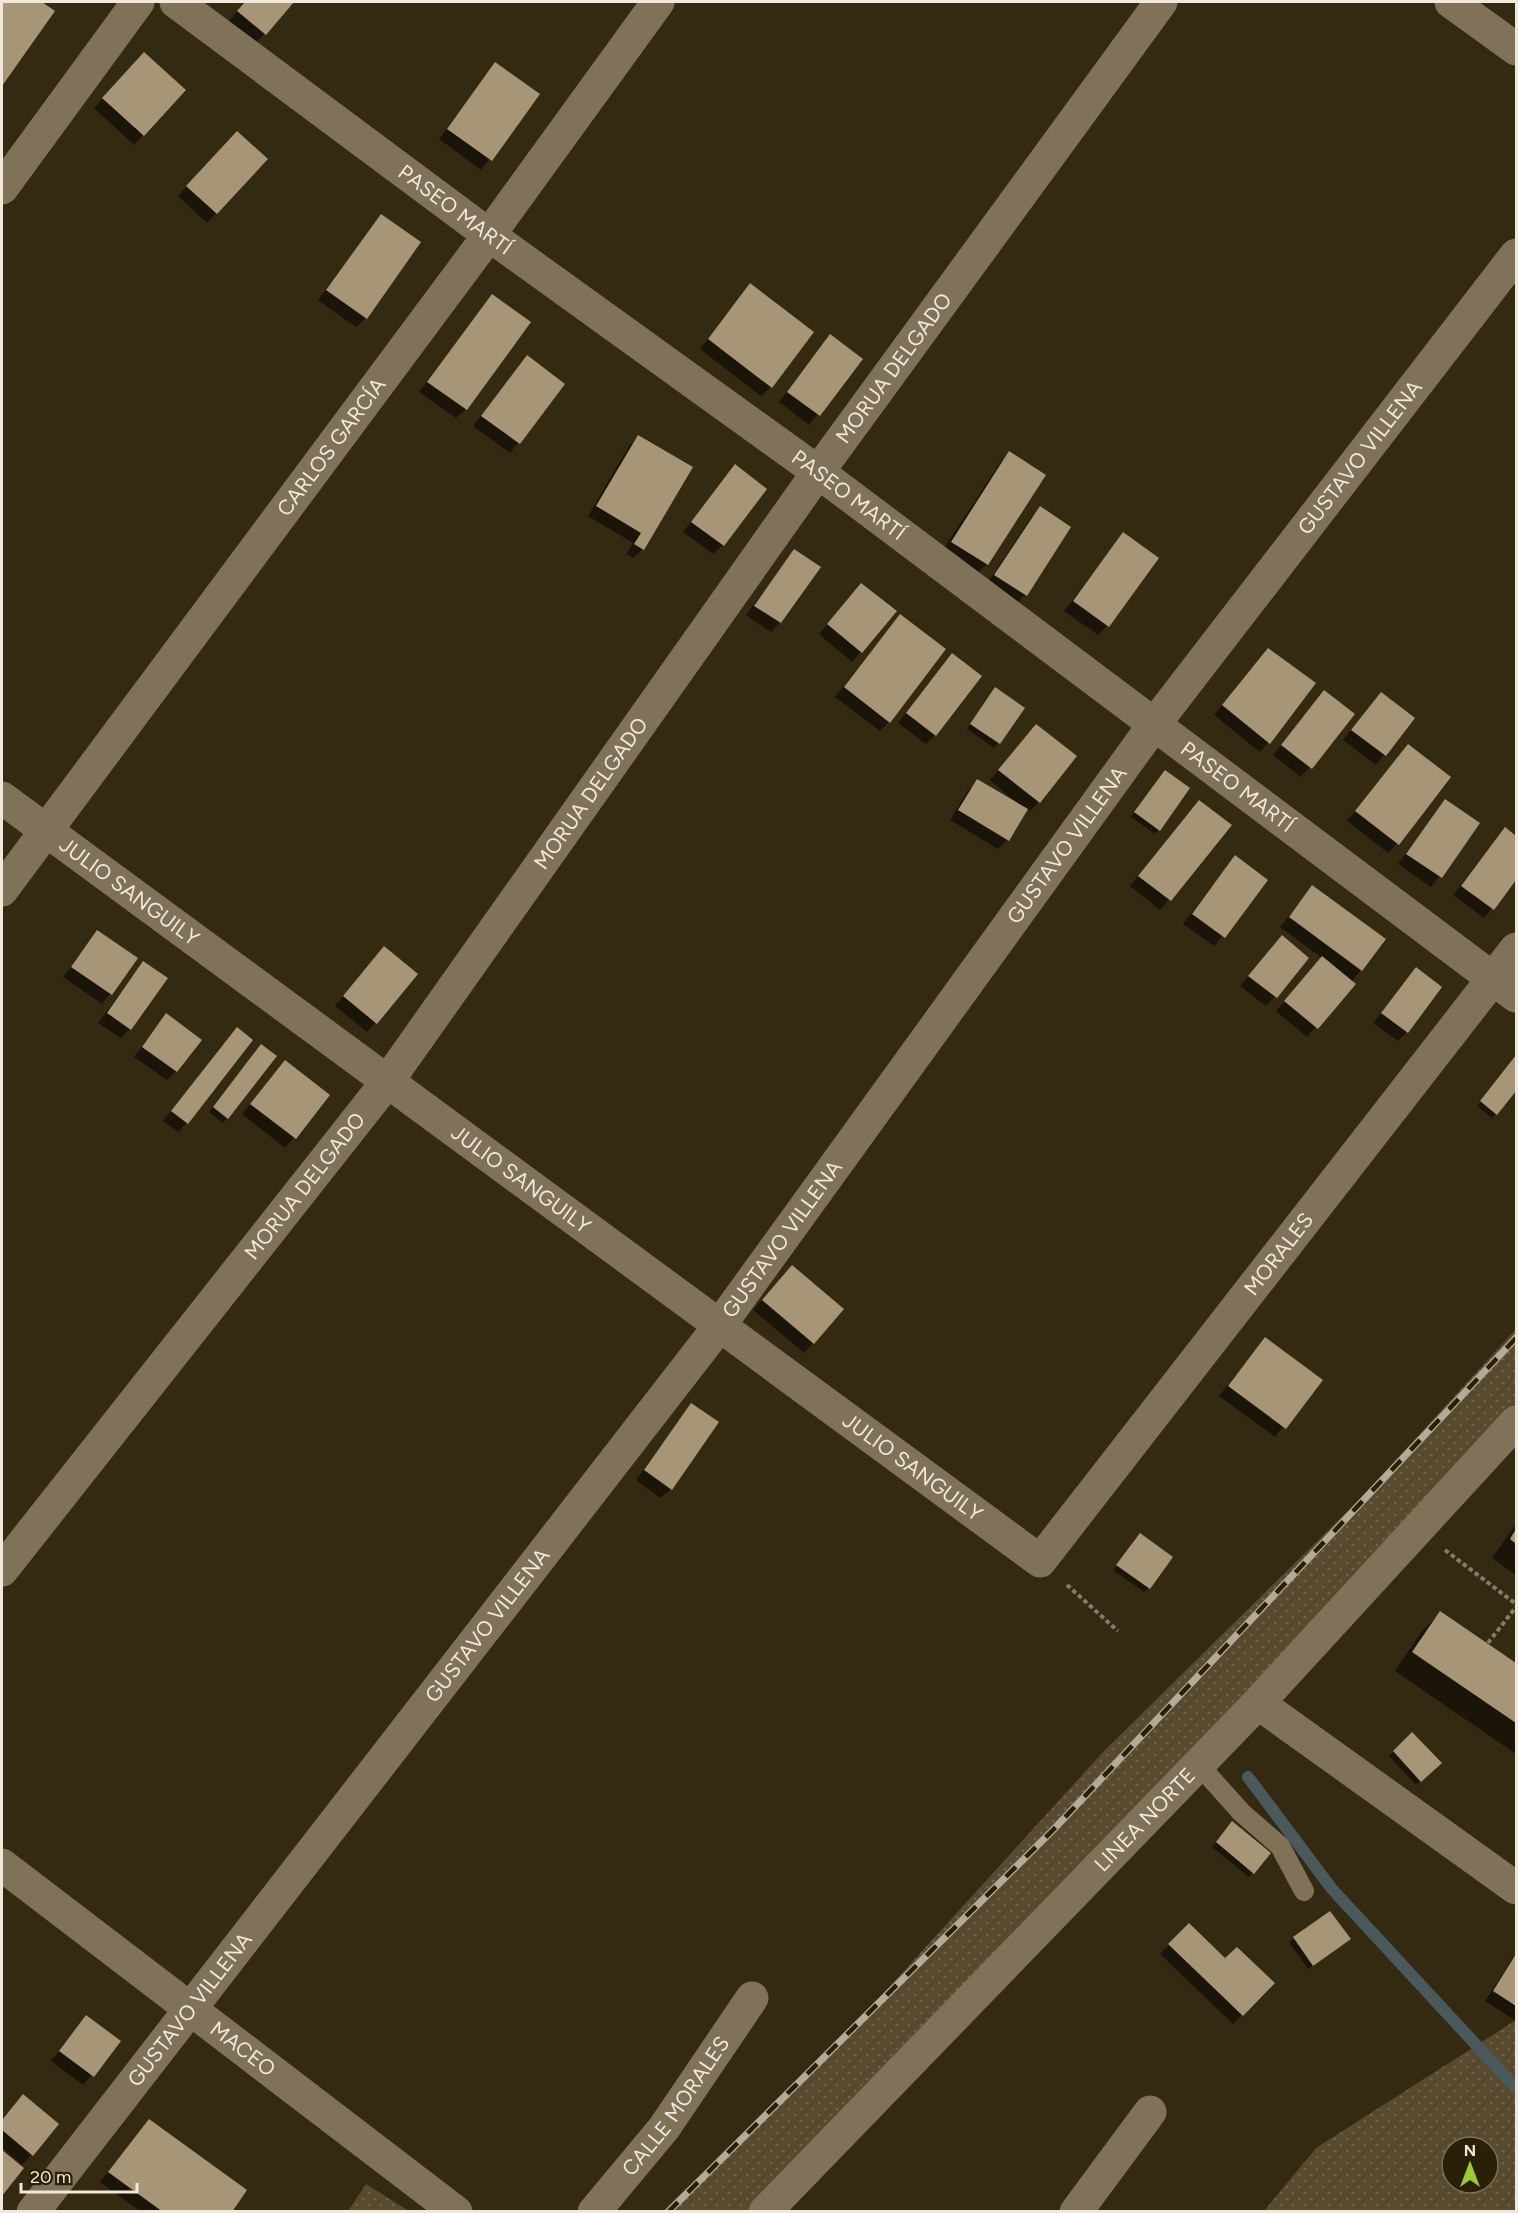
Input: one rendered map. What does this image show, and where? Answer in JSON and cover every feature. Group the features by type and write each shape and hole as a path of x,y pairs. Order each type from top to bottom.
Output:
{"street":[{"path":"2,188 138,2"},
{"name":"PASEO MARTÍ","path":"176,2 489,235 818,472 1153,726 1505,988"},
{"name":"CARLOS GARCÍA","path":"2,890 489,235 658,2"},
{"name":"MORUA DELGADO","path":"2,1570 387,1082 818,472 1161,2"},
{"path":"1451,2 1516,49"},
{"name":"GUSTAVO VILLENA","path":"33,2211 720,1325 1153,726 1516,255"},
{"name":"JULIO SANGUILY","path":"2,798 1040,1561"},
{"name":"MORALES","path":"1040,1561 1505,988 1516,949"},
{"name":"LINEA NORTE","path":"765,2211 1258,1703 1516,1422"},
{"path":"1258,1703 1516,1888"},
{"name":"MACEO","path":"2,1865 456,2211"},
{"name":"CALLE MORALES","path":"594,2211 663,2128 752,1998"},
{"path":"1076,2211 1150,2112"}],"lane":[{"path":"1198,1764 1242,1813 1280,1846 1304,1891"}],"path":[{"path":"1418,1529 1516,1606 1488,1643"},
{"path":"1040,1561 1118,1632"}],"shaded area":[{"path":"1516,1329 1516,1417 765,2211 662,2212 843,2038 1103,1752 1361,1498"},
{"path":"1516,2020 1516,2211 1264,2211 1316,2148"},
{"path":"366,2184 409,2211 348,2211"}],"building":[{"path":"2,2 42,2 55,11 2,86"},
{"path":"245,2 294,2 266,35 237,11"},
{"path":"144,52 186,90 144,136 102,98"},
{"path":"495,62 540,94 492,161 447,129"},
{"path":"237,131 268,159 217,214 186,186"},
{"path":"381,214 421,242 367,319 326,290"},
{"path":"750,283 814,332 772,388 708,339"},
{"path":"492,294 531,322 467,410 427,382"},
{"path":"830,334 863,359 820,416 787,392"},
{"path":"527,355 565,384 520,444 481,416"},
{"path":"638,435 693,467 644,550 634,544 641,533 596,506"},
{"path":"1009,451 1046,475 988,565 951,542"},
{"path":"735,464 767,489 724,546 691,522"},
{"path":"1040,506 1071,527 1027,596 994,575"},
{"path":"1123,532 1159,558 1109,627 1073,601"},
{"path":"794,549 821,567 781,623 754,606"},
{"path":"861,583 897,611 862,653 827,624"},
{"path":"900,614 946,649 890,723 844,687"},
{"path":"1268,648 1316,683 1270,744 1222,705"},
{"path":"952,653 982,676 936,736 906,713"},
{"path":"995,687 1025,708 1000,744 970,724"},
{"path":"1324,690 1355,714 1312,769 1281,745"},
{"path":"1381,692 1415,718 1386,756 1351,730"},
{"path":"1036,724 1077,756 1040,803 998,770"},
{"path":"1408,744 1451,777 1399,845 1355,811"},
{"path":"1165,770 1190,788 1160,831 1134,812"},
{"path":"977,779 1028,809 1009,841 958,810"},
{"path":"1445,799 1480,823 1442,878 1406,854"},
{"path":"1199,800 1232,825 1171,901 1138,876"},
{"path":"1505,827 1516,836 1516,880 1494,910 1461,886"},
{"path":"1235,855 1268,880 1225,938 1192,914"},
{"path":"1312,885 1386,939 1362,971 1289,917"},
{"path":"97,930 138,958 112,995 71,967"},
{"path":"1282,935 1309,958 1277,998 1248,976"},
{"path":"384,946 418,974 377,1024 343,996"},
{"path":"1322,956 1356,984 1318,1029 1284,1001"},
{"path":"143,961 168,978 131,1030 107,1013"},
{"path":"1416,967 1442,987 1408,1033 1381,1013"},
{"path":"166,1013 202,1040 177,1072 142,1047"},
{"path":"237,1027 253,1040 188,1124 171,1111"},
{"path":"261,1044 277,1056 228,1119 213,1107"},
{"path":"1516,1055 1516,1091 1497,1115 1480,1101"},
{"path":"285,1060 330,1095 296,1139 250,1104"},
{"path":"792,1265 844,1309 814,1344 762,1300"},
{"path":"1265,1337 1323,1380 1286,1429 1228,1386"},
{"path":"691,1403 719,1422 672,1490 644,1470"},
{"path":"1516,1529 1516,1544 1510,1539"},
{"path":"1140,1533 1173,1557 1150,1589 1116,1565"},
{"path":"1440,1611 1516,1663 1516,1723 1412,1652"},
{"path":"1412,1732 1442,1763 1421,1782 1393,1751"},
{"path":"1232,1821 1271,1853 1254,1874 1216,1842"},
{"path":"1330,1911 1351,1939 1313,1966 1293,1937"},
{"path":"1189,1923 1225,1958 1237,1947 1275,1983 1243,2016 1168,1944"},
{"path":"1516,1954 1516,2006 1493,1991"},
{"path":"86,2015 121,2041 94,2077 59,2051"},
{"path":"23,2094 59,2124 33,2156 2,2130 2,2120"},
{"path":"149,2119 247,2190 232,2212 163,2212 108,2172"},
{"path":"2,2150 24,2168 2,2196"}],"waterway":[{"path":"1248,1777 1332,1889 1516,2088"}],"railway":[{"path":"668,2212 1053,1830 1516,1338"}]}
